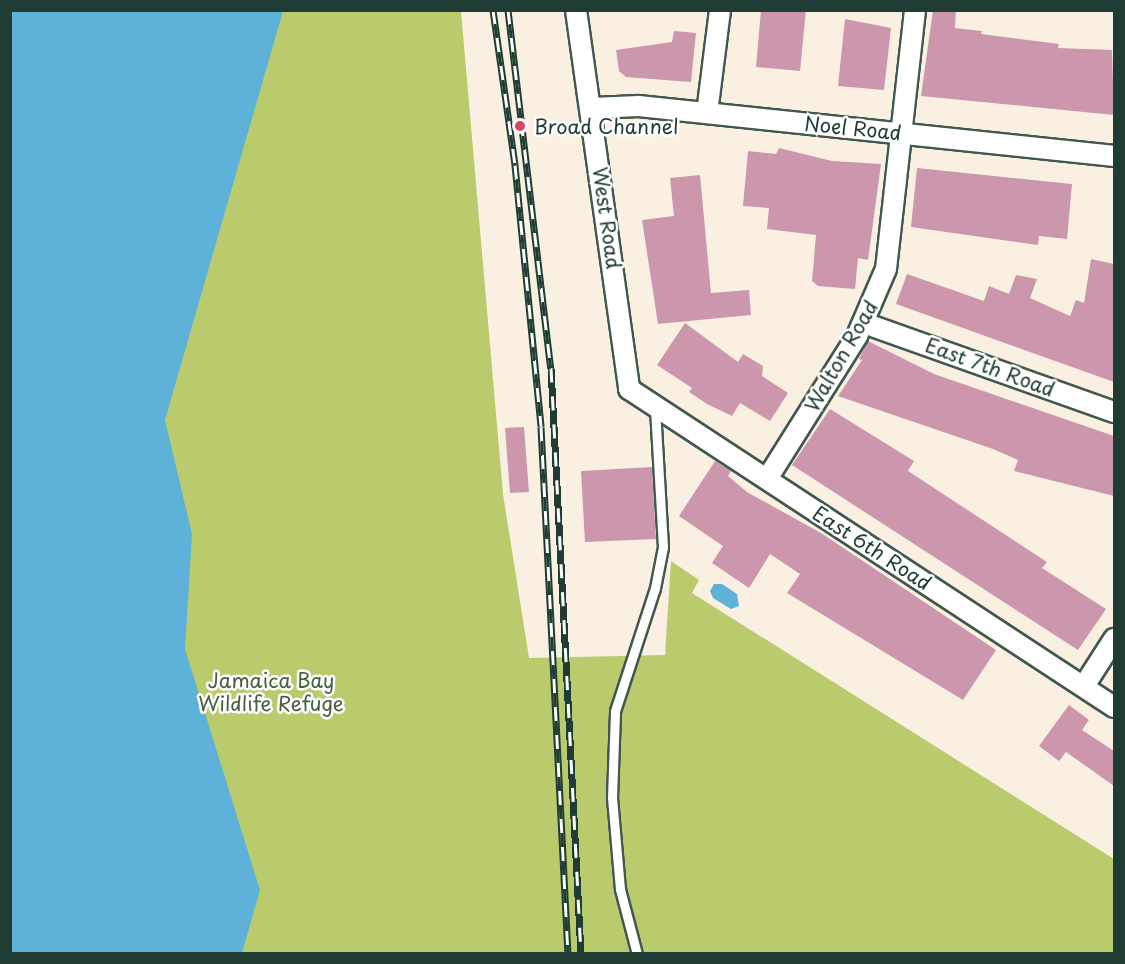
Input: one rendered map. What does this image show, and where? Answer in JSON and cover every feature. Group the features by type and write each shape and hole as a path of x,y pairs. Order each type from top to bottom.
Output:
{"street":[{"name":"West Road","path":"576,10 592,108 629,389"},
{"path":"707,113 720,10"},
{"name":"Walton Road","path":"767,479 864,322 889,257 915,10"},
{"name":"Noel Road","path":"592,108 628,105 1114,156"},
{"name":"East 7th Road","path":"864,322 1114,412"},
{"name":"East 6th Road","path":"629,389 1114,707"},
{"path":"1084,686 1114,639"}],"lane":[{"path":"637,954 620,889 612,798 615,711 655,588 663,547 655,407"}],"green space":[{"name":"Jamaica Bay Wildlife Refuge","path":"10,11 461,11 503,494 529,658 665,655 671,561 699,580 692,593 1114,859 1114,953 11,953"}],"water":[{"path":"10,11 283,11 165,420 192,534 185,649 260,890 242,953 11,953"},
{"path":"714,584 722,584 737,594 739,606 731,609 713,598 710,591"}],"building":[{"path":"761,10 806,10 800,71 756,67"},
{"path":"933,10 956,10 955,28 982,31 981,34 1059,44 1058,48 1112,50 1114,115 921,96"},
{"path":"845,19 891,28 884,90 838,86"},
{"path":"674,31 696,33 691,82 626,77 619,71 616,50 672,42"},
{"path":"779,148 832,161 881,164 868,260 858,258 855,289 818,286 812,281 816,235 767,229 769,208 743,206 748,151 776,154"},
{"path":"917,168 1072,184 1067,239 1039,236 1038,245 911,227"},
{"path":"700,175 711,293 749,290 751,315 658,324 642,220 674,216 670,178"},
{"path":"1091,259 1114,264 1114,382 896,304 907,274 984,301 989,286 1009,294 1016,275 1037,279 1030,298 1070,316 1076,300 1084,303"},
{"path":"685,323 738,362 743,354 763,366 762,376 788,393 770,421 740,403 732,416 707,404 689,392 692,388 657,365"},
{"path":"868,341 934,374 1114,436 1114,496 1014,471 1018,460 993,449 838,396 862,360 859,359"},
{"path":"830,409 914,461 908,471 1047,562 1042,568 1106,609 1078,650 792,465"},
{"path":"524,427 529,492 510,493 505,428"},
{"path":"715,461 731,471 728,476 747,492 821,533 996,650 963,700 787,593 800,574 770,554 749,588 712,563 723,546 679,516"},
{"path":"652,467 656,539 585,542 581,471"},
{"path":"1069,705 1089,720 1082,730 1114,751 1114,786 1066,752 1059,761 1039,746"}],"railway":[{"path":"493,10 515,165 541,427 568,954"},
{"path":"508,10 551,368 581,954"}],"place":[{"name":"Broad Channel","path":"520,126"}]}
